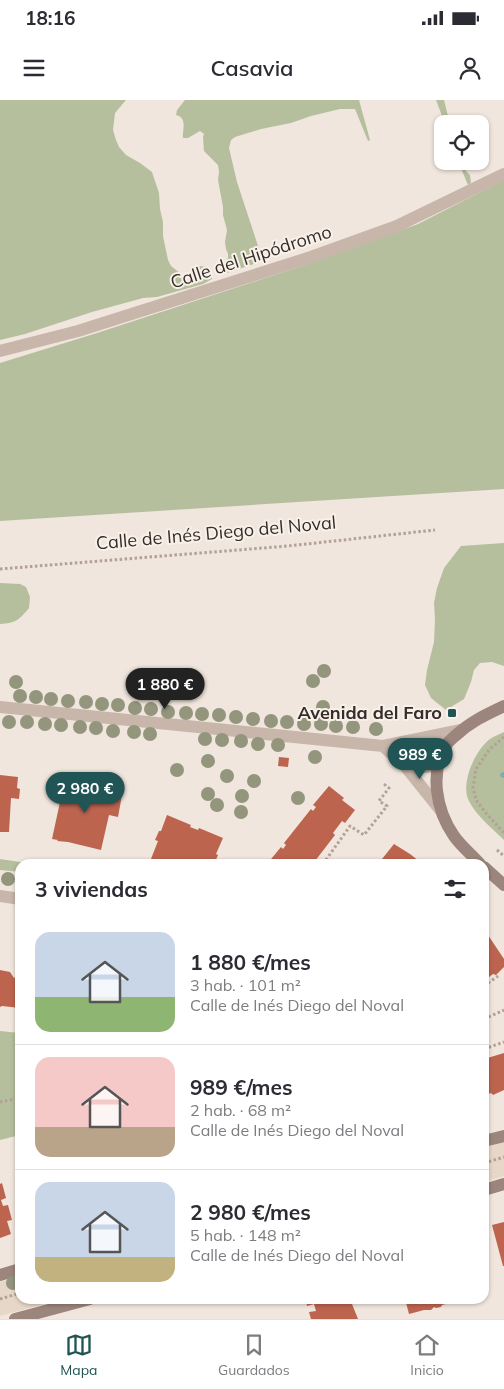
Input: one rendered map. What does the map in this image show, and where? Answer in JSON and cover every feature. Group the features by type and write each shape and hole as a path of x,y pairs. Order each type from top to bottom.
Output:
{"main road":[{"path":"475,859 454,836 441,811 436,785 439,763 447,744 461,730 479,718 504,706"},
{"path":"489,872 504,885"},
{"path":"489,1140 504,1136"},
{"path":"489,1188 504,1184"},
{"path":"0,1275 15,1270"},
{"path":"15,1319 71,1304"}],"street":[{"name":"Calle del Hipódromo","path":"0,352 78,331 320,254 397,226 504,174"},
{"path":"0,707 383,746 461,730"},
{"path":"401,743 427,752 439,763"},
{"path":"383,746 401,761 441,811"},
{"path":"401,761 426,767 439,763"},
{"path":"0,896 15,898"}],"path":[{"name":"Calle de Inés Diego del Noval","path":"0,569 288,546 435,530"},
{"path":"504,737 489,750 476,769 473,787 476,800 504,833"},
{"path":"327,859 350,826 364,835 372,826 387,806 379,801 389,788 385,785 387,782"},
{"path":"497,850 504,856"},
{"path":"489,982 498,976"},
{"path":"489,1017 504,1010"},
{"path":"489,1047 504,1042"},
{"path":"0,1102 15,1099"},
{"path":"489,1161 504,1157"},
{"path":"0,1299 15,1294"}],"green space":[{"path":"0,100 126,100 115,113 113,130 119,147 126,155 152,172 159,193 163,236 168,260 171,266 181,274 185,284 190,284 193,280 194,270 199,266 207,267 212,275 212,279 203,284 92,312 25,334 0,340"},
{"path":"185,100 359,100 370,140 368,141 355,109 340,109 291,123 261,129 231,140 229,148 237,182 263,261 224,274 220,271 228,258 225,242 227,230 218,180 218,165 204,151 204,134 200,131 188,138 183,138 183,121 176,115 177,110"},
{"path":"436,100 444,100 448,115 442,115"},
{"path":"462,170 466,170 470,175 471,183 468,185"},
{"path":"504,180 504,489 0,521 0,363 302,266 418,224"},
{"path":"504,543 504,666 492,662 480,663 474,670 464,699 446,710 431,698 425,685 434,642 434,603 437,588 444,568 461,546"},
{"path":"0,583 20,584 26,587 30,597 29,608 14,622 0,624"},
{"path":"504,732 504,840 484,821 471,805 466,792 471,766 480,750 490,739"},
{"path":"0,859 15,861 15,872 0,870"},
{"path":"0,1031 15,1032 15,1136 0,1140"}],"shaded area":[{"path":"504,1142 504,1176 489,1180 489,1146"},
{"path":"15,1278 15,1304 43,1304 0,1316 0,1282"}],"building":[{"path":"279,757 289,758 288,767 278,766"},
{"path":"0,775 18,777 17,788 20,789 19,799 11,798 9,832 0,832"},
{"path":"65,779 78,782 79,779 91,781 90,788 104,791 104,789 122,795 118,817 109,815 101,850 52,839"},
{"path":"329,786 355,810 345,823 342,821 333,833 335,835 317,859 271,859 281,847 283,849 286,845 284,843 311,809 313,811 316,807 313,805"},
{"path":"167,815 191,825 190,827 198,830 199,828 223,838 216,854 218,855 216,859 151,859 158,841 155,840 159,831 161,831"},
{"path":"394,844 416,859 382,859"},
{"path":"489,936 504,959 504,967 496,975 493,974 489,977"},
{"path":"0,970 10,972 15,977 15,1007 0,1007"},
{"path":"504,1053 504,1090 493,1095 489,1094 489,1058"},
{"path":"2,1183 6,1198 1,1200 3,1206 8,1205 12,1220 7,1221 11,1234 0,1238 0,1184"},
{"path":"504,1222 504,1266 503,1266 492,1225"},
{"path":"314,1304 352,1304 358,1319 311,1319 309,1312 316,1311"},
{"path":"406,1304 446,1304 441,1307 434,1307 431,1310 409,1314"}],"place":[{"name":"Avenida del Faro","path":"452,713"}]}
